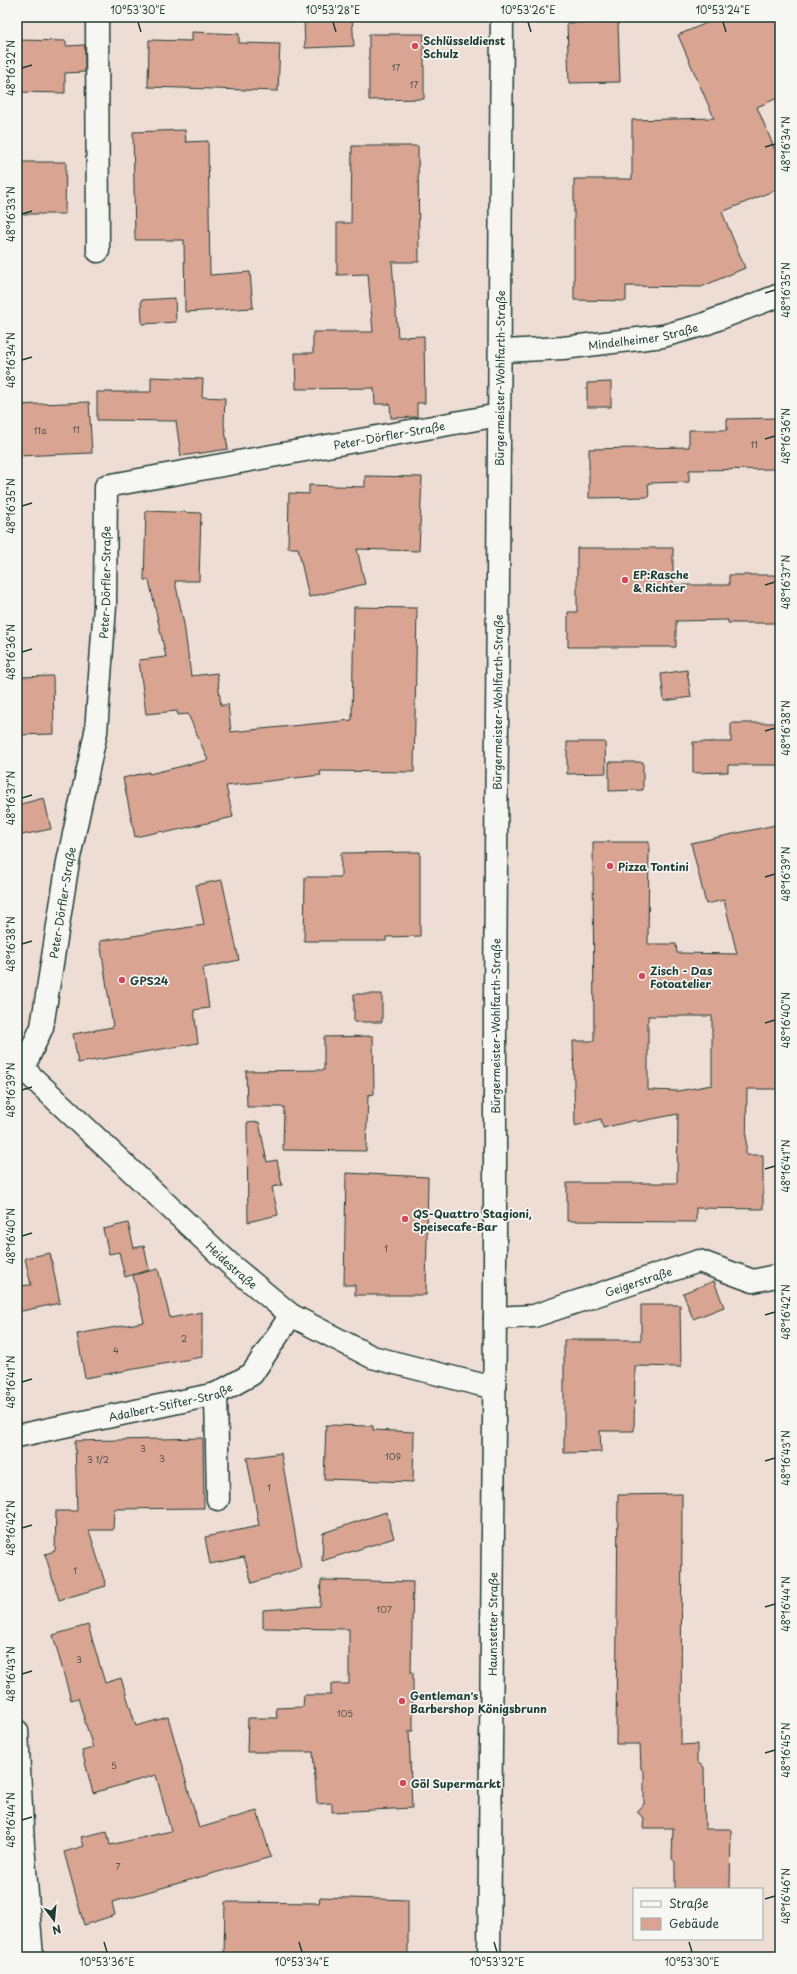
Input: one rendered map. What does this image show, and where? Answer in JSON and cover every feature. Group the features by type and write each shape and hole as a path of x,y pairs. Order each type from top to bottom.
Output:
{"street":[{"path":"97,17 98,251"},
{"name":"Bürgermeister-Wohlfarth-Straße","path":"494,1387 495,1001 499,415 501,351 502,17"},
{"name":"Mindelheimer Straße","path":"501,351 563,348 663,336 702,325 780,296"},
{"name":"Peter-Dörfler-Straße","path":"20,1066 42,1027 68,862 96,732 105,606 106,486 499,415"},
{"name":"Heidestraße","path":"20,1066 232,1266 291,1315 372,1357 482,1386 494,1387"},
{"name":"Geigerstraße","path":"495,1318 534,1316 699,1260 753,1281 780,1275"},
{"name":"Adalbert-Stifter-Straße","path":"17,1436 216,1394 252,1374 291,1315"},
{"name":"Haunstetter Straße","path":"489,1957 494,1387"},
{"path":"216,1394 218,1499"},
{"path":"17,1731 23,1846 32,1957"}],"building":[{"path":"352,17 354,46 305,48 304,19"},
{"path":"721,17 780,17 780,97 757,107 780,162 780,188 722,212 745,268 701,287 626,286 626,301 574,300 574,179 632,179 632,120 714,118 678,35"},
{"path":"618,22 620,82 569,83 567,23"},
{"path":"192,32 239,34 239,43 280,44 278,91 148,87 149,40 192,41"},
{"path":"369,34 424,34 424,99 369,100"},
{"path":"17,40 66,41 66,46 85,45 85,72 65,73 65,93 17,92"},
{"path":"185,130 186,142 208,141 210,275 250,272 253,308 185,312 184,240 135,240 133,132"},
{"path":"352,146 418,146 419,262 392,262 398,337 424,336 425,403 417,403 417,417 391,418 390,404 375,404 374,388 296,389 295,353 313,353 313,332 373,332 368,274 337,275 337,223 351,223"},
{"path":"17,162 66,162 65,214 17,214"},
{"path":"175,298 176,322 142,324 141,300"},
{"path":"151,377 203,379 202,397 225,398 224,424 228,449 181,456 176,421 97,420 97,392 151,392"},
{"path":"611,382 611,407 587,407 587,383"},
{"path":"89,402 92,453 17,456 17,405"},
{"path":"780,418 780,469 689,470 689,482 648,483 649,497 589,498 589,449 689,447 689,430 727,430 727,419"},
{"path":"365,476 422,477 419,551 357,549 365,584 309,597 298,548 288,548 289,493 309,494 309,485 365,487"},
{"path":"146,511 201,513 199,581 175,581 184,624 191,676 217,673 221,706 228,704 231,732 352,720 354,607 417,608 414,772 320,771 321,775 226,786 233,817 164,833 163,831 135,837 123,778 149,772 149,774 208,760 188,714 178,715 177,711 146,714 139,660 166,657 149,580 144,580"},
{"name":"EP:Rasche & Richter","path":"577,548 673,548 673,585 729,585 729,575 780,575 780,623 728,623 728,620 676,621 676,647 568,647 568,612 577,612"},
{"path":"687,670 691,697 664,701 661,674"},
{"path":"53,676 54,734 17,735 17,677"},
{"path":"731,723 780,723 780,765 728,765 728,772 693,773 693,742 731,742"},
{"path":"567,742 605,742 606,773 567,774"},
{"path":"609,762 643,762 643,790 609,791"},
{"path":"44,798 51,829 17,836 17,805"},
{"path":"780,824 780,1089 747,1089 746,1155 763,1155 763,1209 696,1208 696,1222 567,1221 567,1183 677,1183 678,1114 637,1122 636,1120 603,1128 601,1119 575,1126 573,1041 594,1041 593,842 649,842 648,944 676,944 677,953 737,954 724,900 706,904 691,843","holes":["648,1016 712,1016 712,1085 678,1091 648,1090"]},
{"path":"420,852 420,936 386,937 386,941 304,941 305,877 341,877 341,853"},
{"path":"222,880 239,960 203,968 209,1008 194,1010 198,1043 78,1063 73,1034 113,1027 100,941 204,925 196,885"},
{"path":"354,994 382,994 382,1022 354,1022"},
{"path":"373,1036 374,1094 368,1095 366,1151 283,1150 284,1107 247,1107 246,1071 324,1070 324,1037"},
{"path":"259,1122 267,1162 277,1160 282,1185 272,1187 278,1215 248,1222 247,1123"},
{"path":"346,1173 428,1177 426,1295 355,1295 355,1285 344,1285"},
{"path":"128,1223 134,1248 144,1246 149,1270 125,1277 119,1252 109,1254 103,1229"},
{"path":"50,1253 60,1303 17,1312 17,1286 31,1285 25,1258"},
{"path":"158,1269 170,1318 202,1312 202,1357 85,1378 77,1334 144,1322 133,1275"},
{"path":"714,1281 724,1307 693,1319 683,1293"},
{"path":"641,1305 680,1305 681,1367 635,1366 634,1431 600,1431 601,1452 564,1453 564,1340 641,1340"},
{"path":"326,1425 373,1426 373,1430 414,1432 413,1482 324,1479"},
{"path":"203,1438 204,1508 114,1509 113,1530 89,1530 106,1586 59,1600 45,1554 55,1551 56,1511 77,1511 75,1441"},
{"path":"281,1453 301,1568 252,1583 244,1557 210,1564 205,1537 259,1526 247,1458"},
{"path":"682,1494 681,1745 697,1744 697,1762 704,1767 705,1829 731,1829 730,1888 675,1888 675,1862 672,1859 673,1828 643,1828 644,1818 637,1812 644,1804 644,1771 641,1769 640,1744 616,1744 618,1495"},
{"path":"386,1512 394,1538 322,1561 323,1533"},
{"path":"321,1580 413,1582 411,1673 413,1673 413,1731 409,1731 412,1808 332,1812 332,1803 317,1804 313,1752 247,1752 248,1718 277,1718 276,1708 303,1707 304,1695 331,1695 331,1684 349,1684 349,1629 263,1628 263,1610 320,1606"},
{"path":"88,1625 105,1683 121,1678 136,1726 168,1717 199,1828 257,1811 271,1857 112,1902 115,1915 84,1925 64,1852 84,1846 81,1837 107,1831 110,1845 171,1831 156,1775 93,1793 82,1751 93,1748 78,1698 71,1700 53,1635"},
{"path":"320,1897 408,1900 408,1957 224,1957 225,1902 319,1903"}],"place":[{"name":"Schlüsseldienst Schulz","path":"415,46"},
{"name":"EP:Rasche & Richter","path":"625,580"},
{"name":"Pizza Tontini","path":"610,866"},
{"name":"Zisch - Das Fotoatelier","path":"642,976"},
{"name":"GPS24","path":"122,980"},
{"name":"QS-Quattro Stagioni, Speisecafe-Bar","path":"405,1219"},
{"name":"Gentleman's Barbershop Königsbrunn","path":"402,1701"},
{"name":"Göl Supermarkt","path":"403,1783"}]}
